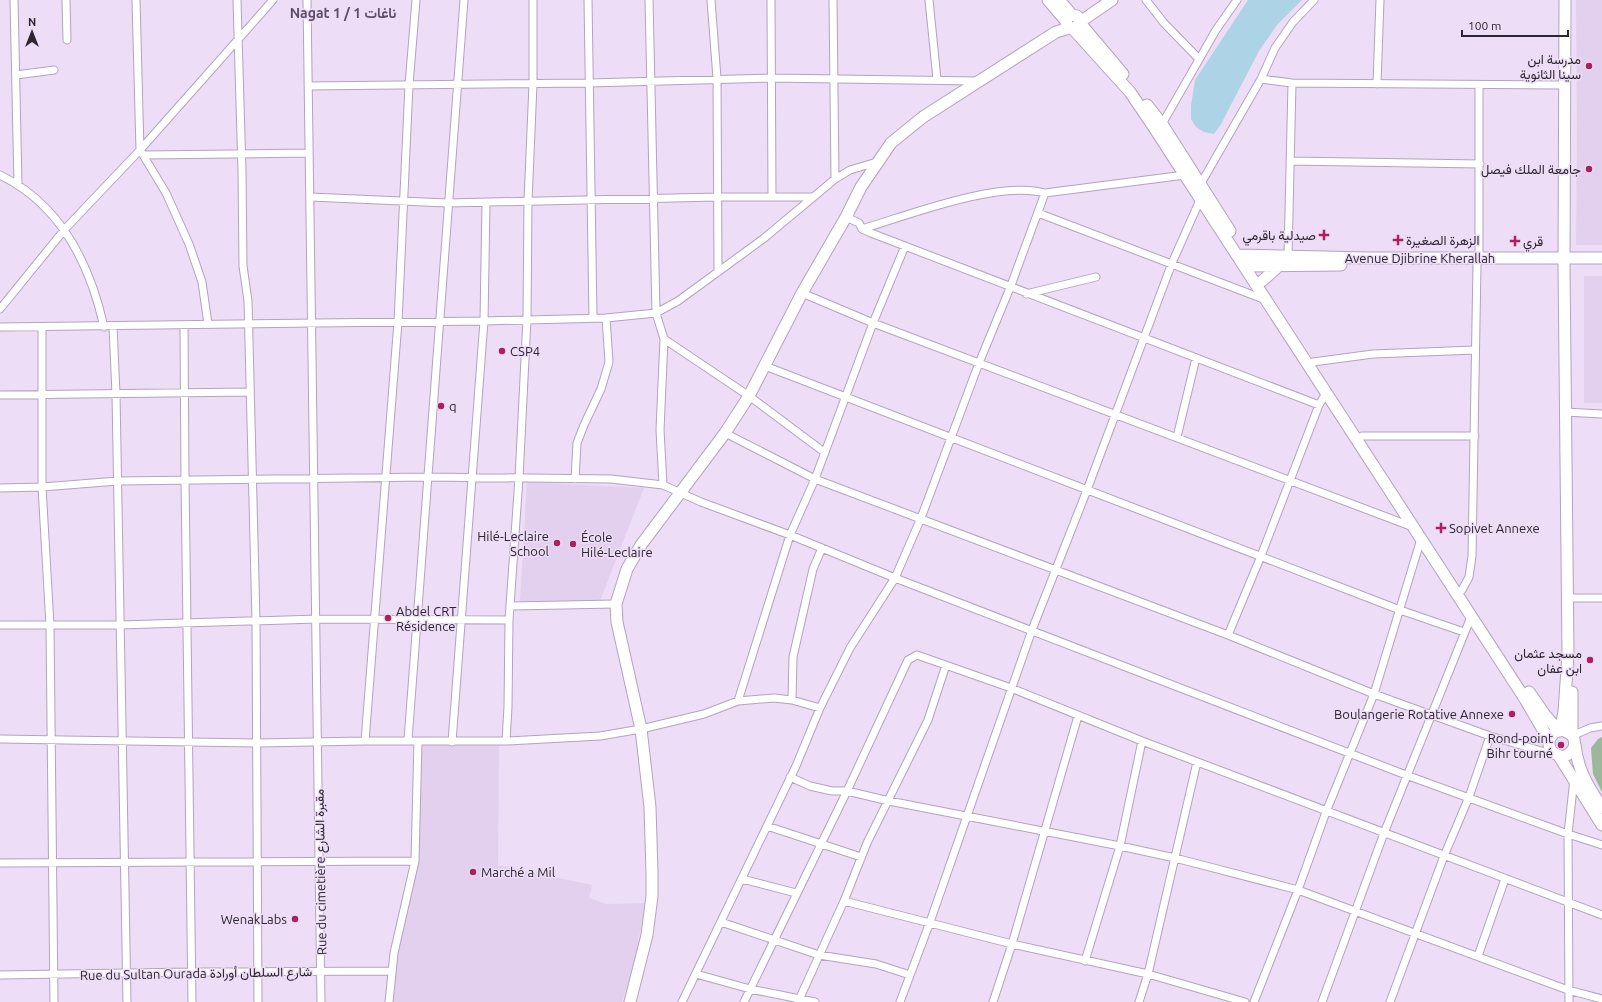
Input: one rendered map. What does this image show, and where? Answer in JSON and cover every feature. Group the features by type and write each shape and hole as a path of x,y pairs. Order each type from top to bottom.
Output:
{"street":[{"path":"14,0 18,184"},
{"path":"66,0 67,40"},
{"path":"136,0 142,153 166,193 189,244 202,282 208,324"},
{"path":"237,0 242,154 243,266 248,301 256,621 258,743 258,1002"},
{"path":"0,309 65,229 142,153 273,0"},
{"name":"Rue du cimetière مقبرة الشارع","path":"307,0 309,86 308,153 317,619 321,1002"},
{"path":"365,741 398,322 409,85 416,0"},
{"path":"408,740 464,0"},
{"path":"506,741 509,620 519,478 527,319 528,201 533,84 533,0"},
{"path":"588,0 593,318"},
{"path":"649,0 652,80 656,313 664,339 660,430 663,486"},
{"path":"711,0 717,78 718,270"},
{"path":"771,0 772,196"},
{"path":"833,0 835,179"},
{"path":"929,0 937,79"},
{"path":"1048,0 1073,22 1128,79 1162,124 1200,185 1267,301 1525,700 1549,740 1550,748 1574,779 1602,825"},
{"path":"1059,0 1073,22 1130,92 1200,200 1244,260 1262,281 1313,362 1530,694 1544,715 1559,731"},
{"path":"630,1002 647,935 652,896 650,807 641,729 617,622 616,604 619,589 635,554 725,433 749,396 802,293 846,217 861,187 891,143 904,131 976,81 1112,0"},
{"path":"1146,0 1164,23 1199,59"},
{"path":"1162,124 1216,30 1237,0"},
{"path":"1200,185 1261,79 1275,48 1293,22 1314,0"},
{"path":"1377,84 1380,0"},
{"path":"1565,0 1564,262 1566,598 1568,654 1572,692 1573,738 1577,762 1584,779 1602,808"},
{"path":"16,75 54,70"},
{"path":"309,86 589,83 717,78 937,79 976,81"},
{"path":"1261,79 1292,83 1565,85"},
{"path":"1288,256 1292,83"},
{"path":"1462,590 1469,577 1472,556 1475,436 1475,350 1480,164 1479,85"},
{"path":"142,153 308,153"},
{"path":"1290,161 1480,164"},
{"path":"0,327 42,328 184,326 208,324 484,321 606,318 656,313 678,301 763,238 835,179 850,170 877,162"},
{"path":"0,175 18,184 44,207 65,229 89,276 100,309 104,327"},
{"path":"862,229 992,192 1033,190 1045,192 1185,175"},
{"path":"682,1002 742,879 790,777 820,708 850,648 895,578 921,518 979,363 1010,288 1045,192"},
{"path":"310,197 343,197 404,202 448,203 717,196 813,197"},
{"path":"900,1002 930,922 1032,630 1116,415 1143,338 1172,263 1200,200"},
{"path":"452,742 484,321 486,202"},
{"path":"1038,212 1267,301"},
{"path":"846,217 859,222 862,229 1025,294 1319,405"},
{"path":"738,701 790,535 815,479 873,323 905,246"},
{"name":"Avenue Djibrine Kherallah","path":"1244,260 1288,256 1564,262 1602,265"},
{"name":"Avenue Djibrine Kherallah","path":"1564,262 1602,258"},
{"name":"Avenue Djibrine Kherallah","path":"1244,260 1280,265 1478,261"},
{"path":"1262,281 1280,265"},
{"path":"1025,294 1096,277"},
{"path":"802,293 873,323 1413,527"},
{"path":"575,479 577,443 601,389 609,362 606,318"},
{"path":"113,326 118,481 127,1002"},
{"path":"184,326 192,1002"},
{"path":"42,328 42,487 50,625 50,739 54,1002"},
{"path":"664,339 749,396 824,452"},
{"path":"1313,362 1373,354 1475,350"},
{"path":"1177,437 1196,358"},
{"path":"765,366 1400,610 1464,632"},
{"path":"0,395 250,392"},
{"path":"1228,635 1261,556 1319,405 1326,393"},
{"path":"1565,412 1602,414"},
{"path":"725,433 815,479 1228,635 1374,694 1490,736 1557,756 1569,754 1573,738 1590,728 1602,726"},
{"path":"1362,436 1475,436"},
{"path":"0,488 42,487 118,481 252,478 428,477 611,480 663,486 701,502 790,535 895,578 1350,752 1406,775 1602,845"},
{"path":"1254,1002 1298,890 1326,812 1374,694 1421,539"},
{"path":"792,700 793,657 813,569 822,548"},
{"path":"1566,598 1602,598"},
{"path":"511,606 616,604"},
{"path":"1322,1002 1406,775 1471,617"},
{"path":"0,625 187,624 317,619 417,621 509,620"},
{"path":"1559,731 1564,712 1568,654"},
{"path":"744,1002 847,791 908,660 912,656 917,655 1011,688 1078,716 1326,812 1602,915"},
{"path":"799,1000 844,901 861,857 928,720 946,665"},
{"path":"0,739 258,743 408,740 452,742 506,741 600,736 641,729 704,714 738,701 774,698 792,700 820,708"},
{"path":"993,1002 1012,944 1078,716"},
{"path":"1549,740 1554,733 1559,731 1566,731 1573,738"},
{"path":"1390,1002 1417,934 1444,856 1469,797 1490,736"},
{"path":"389,1002 394,953 415,861 418,741"},
{"path":"1085,961 1120,846 1142,741"},
{"path":"1139,1002 1148,974 1197,762"},
{"path":"790,777 810,786 832,791 847,791 966,817 1120,846 1175,858 1298,890 1356,913 1478,956 1568,990 1602,998"},
{"path":"1568,1002 1568,834 1574,779"},
{"path":"767,826 861,857"},
{"path":"0,863 52,864 415,861"},
{"path":"742,879 796,893"},
{"path":"1478,956 1505,879"},
{"path":"844,901 1012,944 1148,974 1245,1002"},
{"path":"721,922 819,955 876,964 910,975"},
{"name":"Rue du Sultan Ourada شارع السلطان أورادة","path":"0,975 258,971 392,971"},
{"path":"696,974 750,989 814,1002"}],"shaded area":[{"path":"1576,0 1602,0 1602,245 1576,245"},
{"path":"1584,276 1602,276 1602,403 1584,403"},
{"name":"École Hilé-Leclaire","path":"527,482 644,488 600,601 520,601"},
{"name":"Marché a Mil","path":"499,744 498,865 592,885 589,898 607,904 646,903 632,972 622,1002 389,1002 392,967 416,867 419,745"}],"green space":[{"path":"1602,737 1602,792 1593,774 1591,748 1598,739"}],"water":[{"path":"1248,0 1302,0 1277,25 1259,51 1221,124 1214,134 1204,132 1196,127 1191,119 1191,105 1195,80"}],"place":[{"name":"مدرسة ابن سينا الثانوية","path":"1589,66"},
{"name":"جامعة الملك فيصل","path":"1589,169"},
{"name":"صيدلية باقرمي","path":"1324,235"},
{"name":"الزهرة الصغيرة","path":"1398,240"},
{"name":"قري","path":"1515,241"},
{"name":"CSP4","path":"502,351"},
{"name":"q","path":"441,406"},
{"name":"Sopivet Annexe","path":"1441,528"},
{"name":"Hilé-Leclaire School","path":"557,543"},
{"name":"École Hilé-Leclaire","path":"573,544"},
{"name":"Abdel CRT Résidence","path":"388,618"},
{"name":"مسجد عثمان ابن عفان","path":"1590,660"},
{"name":"Boulangerie Rotative Annexe","path":"1512,714"},
{"name":"Rond-point Bihr tourné","path":"1561,745"},
{"name":"Marché a Mil","path":"473,872"},
{"name":"WenakLabs","path":"295,919"}],"district":[{"name":"Nagat 1 / ناغات 1","path":"343,13"}]}
